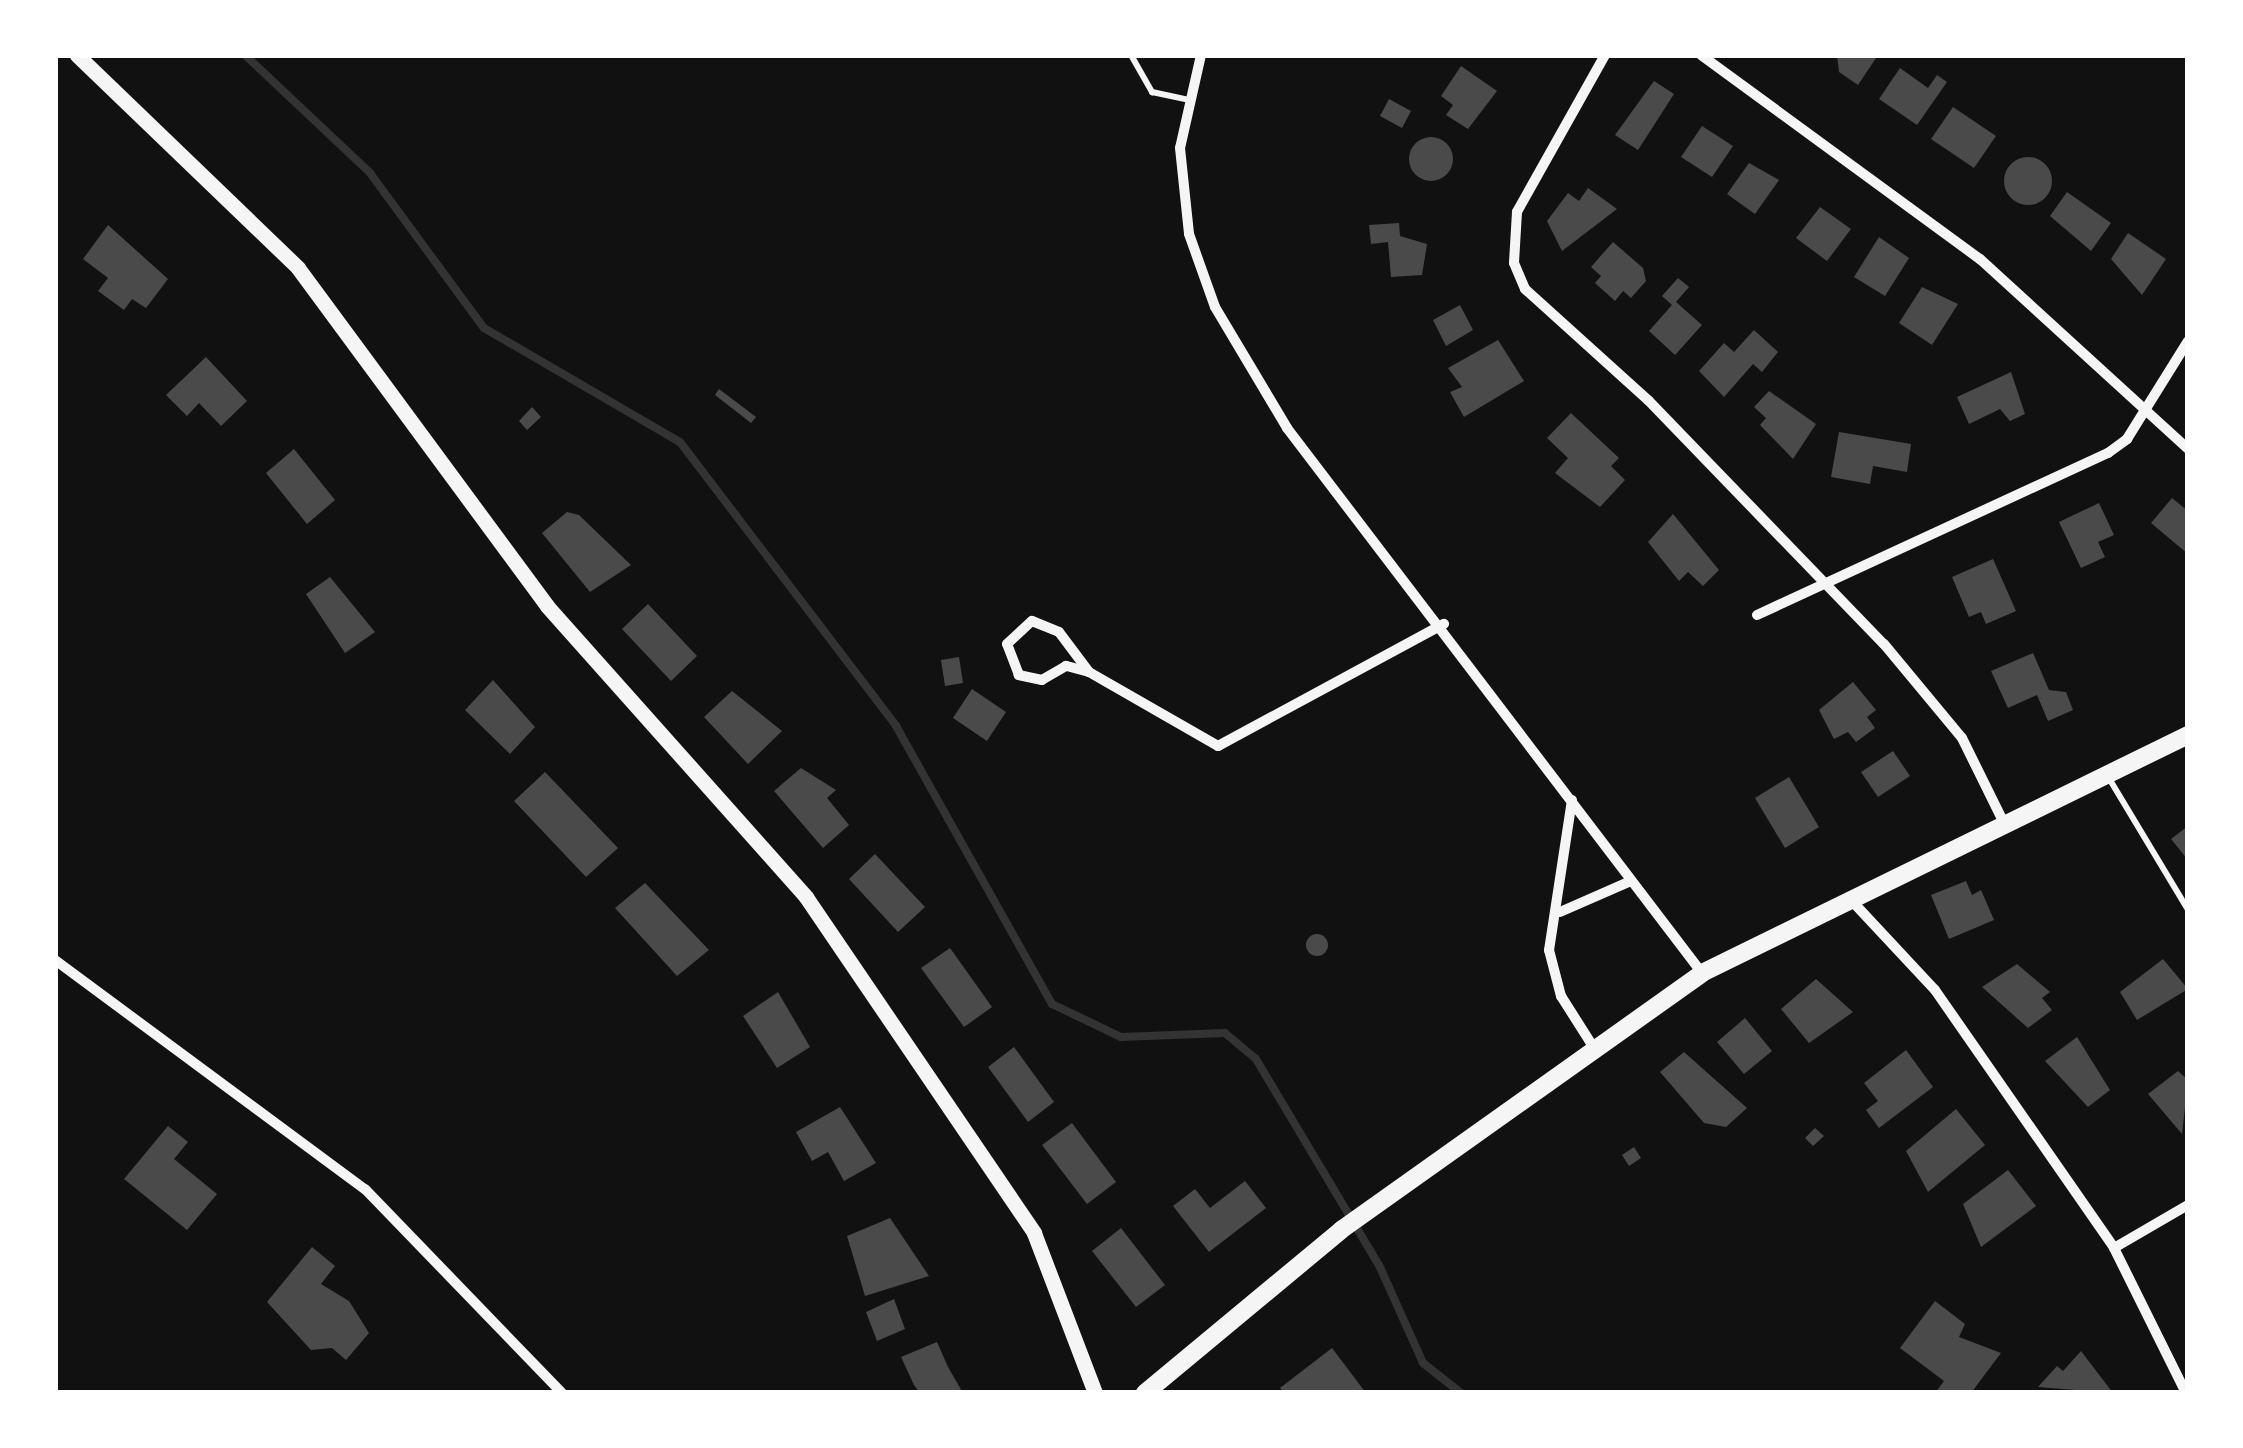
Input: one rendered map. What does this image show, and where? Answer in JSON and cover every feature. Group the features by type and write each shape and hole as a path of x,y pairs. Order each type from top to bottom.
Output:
{"main road":[{"path":"1145,1393 1341,1230 1702,972 2188,735"}],"street":[{"path":"77,55 298,268 537,593 806,897 903,1029 1034,1233 1096,1393"},
{"path":"1201,55 1180,148 1189,234 1214,307 1287,428 1444,624 1702,972"},
{"path":"1604,55 1517,212 1514,262 1525,289 1648,400 1824,582 1962,738 2004,823"},
{"path":"1701,55 1980,259 2188,449"},
{"path":"1758,615 2108,453 2146,412 2188,341"},
{"path":"1088,672 1044,624 1024,624 1007,644 1010,665 1028,680 1066,666 1088,672 1218,746 1444,624"},
{"path":"1572,800 1553,976 1594,1048"},
{"path":"1560,912 1578,896 1631,881"},
{"path":"1852,900 1935,990 2114,1248 2186,1393"},
{"path":"55,960 366,1189 562,1393"},
{"path":"2114,1248 2188,1205"}],"lane":[{"path":"1131,55 1152,92 1191,100"},
{"path":"2106,774 2188,910"}],"building":[{"path":"1837,55 1878,55 1858,85 1839,72"},
{"path":"1461,66 1497,91 1468,129 1446,115 1453,105 1441,96"},
{"path":"1900,68 1928,88 1937,75 1947,82 1917,125 1879,99"},
{"path":"1654,81 1674,94 1638,150 1615,135"},
{"path":"1389,99 1411,111 1402,128 1380,116"},
{"path":"1953,107 1996,136 1974,168 1931,139"},
{"path":"1702,126 1733,146 1712,177 1681,157"},
{"path":"1431,137 1447,143 1453,159 1447,175 1431,181 1415,175 1409,159 1415,143"},
{"path":"2028,157 2045,164 2052,181 2045,198 2028,205 2011,198 2004,181 2011,164"},
{"path":"1749,163 1779,180 1755,214 1727,194"},
{"path":"1588,188 1617,209 1562,251 1547,221 1568,193 1579,201"},
{"path":"2067,192 2111,223 2091,251 2050,216"},
{"path":"1820,207 1851,229 1827,261 1796,238"},
{"path":"1399,223 1400,236 1427,244 1422,275 1391,277 1388,242 1371,244 1369,225"},
{"path":"108,225 168,279 146,308 132,299 124,310 98,291 108,278 83,259"},
{"path":"2128,233 2166,259 2142,295 2111,259"},
{"path":"1879,237 1909,258 1885,296 1854,277"},
{"path":"1613,242 1643,268 1646,281 1631,298 1623,291 1615,301 1595,283 1601,276 1591,267"},
{"path":"1678,278 1689,287 1676,302 1702,325 1675,355 1649,331 1672,305 1662,296"},
{"path":"1922,287 1958,304 1932,345 1899,323"},
{"path":"1460,305 1473,330 1446,346 1433,320"},
{"path":"1754,330 1778,352 1762,372 1753,364 1724,397 1699,371 1724,343 1734,352"},
{"path":"1498,340 1524,381 1464,417 1450,392 1462,387 1448,368"},
{"path":"206,357 247,401 221,426 199,403 187,416 166,395"},
{"path":"2011,372 2025,414 2010,421 2000,409 1969,424 1957,397"},
{"path":"719,389 756,417 751,423 715,395"},
{"path":"1769,391 1816,424 1793,459 1760,425 1766,418 1754,407"},
{"path":"532,407 541,417 527,430 519,421"},
{"path":"1571,413 1619,458 1611,466 1625,480 1600,507 1555,473 1568,458 1547,438"},
{"path":"1839,432 1911,444 1907,472 1873,466 1870,484 1831,477"},
{"path":"294,449 335,500 307,524 266,473"},
{"path":"2172,498 2188,511 2188,554 2151,523"},
{"path":"2099,503 2114,535 2098,542 2105,557 2081,568 2059,522"},
{"path":"567,512 579,515 631,565 590,592 542,533"},
{"path":"1673,514 1719,570 1703,586 1688,572 1679,581 1648,542"},
{"path":"1993,559 2016,611 1986,624 1981,612 1969,617 1952,577"},
{"path":"330,577 375,632 345,653 306,594"},
{"path":"648,604 697,656 671,681 622,629"},
{"path":"2033,653 2049,690 2066,692 2073,710 2048,721 2037,695 2008,708 1991,671"},
{"path":"959,657 963,683 945,686 941,660"},
{"path":"493,680 535,727 510,754 465,710"},
{"path":"1853,682 1876,710 1867,717 1875,728 1856,742 1848,732 1834,739 1819,710"},
{"path":"972,689 1006,712 987,741 953,718"},
{"path":"732,691 782,731 748,764 704,717"},
{"path":"1893,751 1910,776 1878,797 1861,772"},
{"path":"801,768 836,790 827,798 849,825 823,848 774,791"},
{"path":"545,772 618,848 586,877 514,801"},
{"path":"1789,777 1819,827 1785,848 1755,798"},
{"path":"2188,826 2188,860 2171,839"},
{"path":"875,854 925,907 898,932 849,879"},
{"path":"1966,881 1972,895 1981,890 1994,920 1949,939 1931,895"},
{"path":"645,883 709,950 677,976 615,908"},
{"path":"1317,934 1325,937 1325,953 1317,956 1309,953 1306,945 1309,937"},
{"path":"950,948 992,1007 964,1027 921,968"},
{"path":"2163,959 2188,989 2137,1020 2120,992"},
{"path":"2017,964 2050,992 2042,998 2052,1010 2028,1028 1982,987"},
{"path":"1816,979 1853,1012 1809,1043 1781,1009"},
{"path":"778,992 810,1047 777,1068 743,1016"},
{"path":"1745,1018 1772,1051 1744,1074 1717,1042"},
{"path":"2077,1037 2110,1090 2088,1107 2045,1061"},
{"path":"1014,1047 1054,1102 1028,1122 988,1067"},
{"path":"1906,1050 1933,1087 1879,1128 1866,1110 1878,1101 1864,1083"},
{"path":"1684,1052 1747,1108 1726,1127 1704,1123 1660,1072"},
{"path":"2178,1071 2188,1080 2182,1134 2148,1094"},
{"path":"840,1107 876,1163 844,1181 828,1152 812,1161 796,1132"},
{"path":"1956,1109 1985,1145 1928,1192 1906,1151"},
{"path":"1072,1123 1116,1182 1087,1204 1042,1145"},
{"path":"168,1126 188,1142 174,1159 217,1194 187,1230 124,1179"},
{"path":"1815,1128 1824,1136 1813,1146 1805,1138"},
{"path":"1634,1147 1641,1158 1629,1166 1622,1155"},
{"path":"2008,1170 2036,1206 1981,1247 1963,1204"},
{"path":"1245,1181 1266,1208 1209,1252 1173,1206 1195,1189 1210,1208"},
{"path":"890,1218 929,1276 865,1296 847,1236"},
{"path":"1121,1228 1165,1285 1136,1307 1092,1251"},
{"path":"312,1247 335,1266 321,1284 349,1301 369,1333 346,1360 332,1348 311,1350 267,1302"},
{"path":"894,1299 905,1329 877,1341 866,1312"},
{"path":"1935,1301 1965,1324 1959,1337 2001,1353 1971,1393 1935,1393 1944,1381 1900,1348"},
{"path":"937,1342 963,1393 920,1393 914,1385 901,1357"},
{"path":"1332,1348 1366,1393 1284,1393 1280,1388"},
{"path":"2081,1351 2113,1393 2038,1387 2057,1366 2063,1371"}],"waterway":[{"path":"245,55 370,173 484,328 680,442 896,726 1052,1004 1121,1037 1225,1033 1256,1059 1379,1265 1423,1363 1461,1393"}]}
